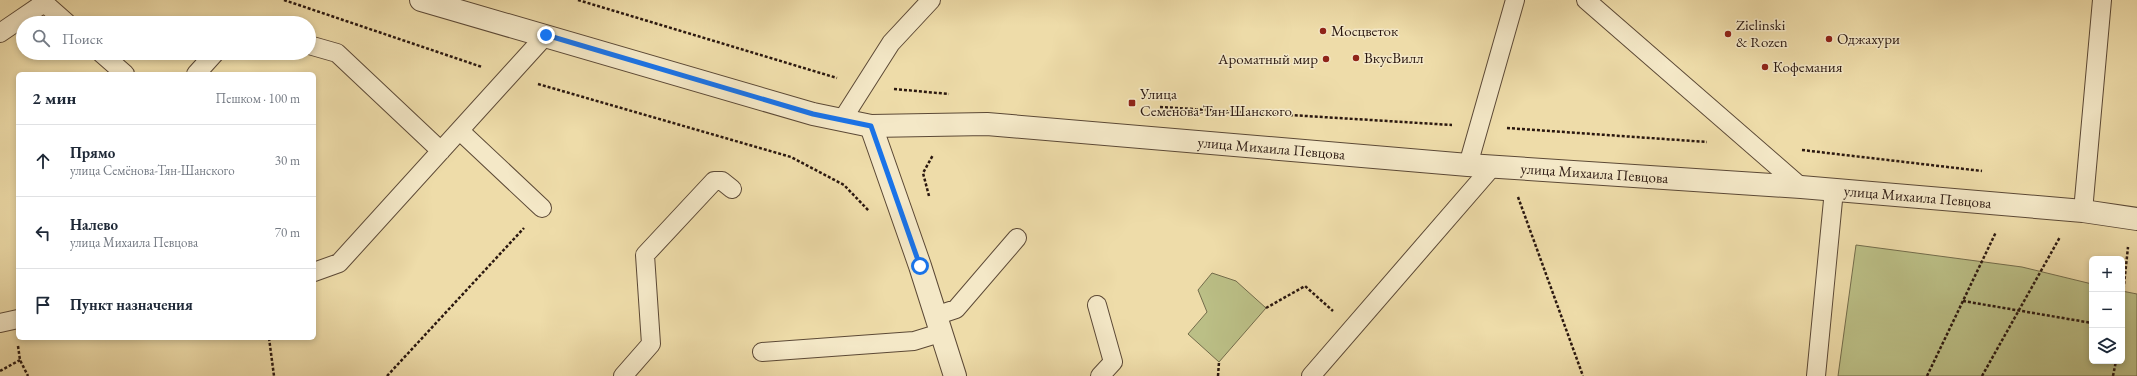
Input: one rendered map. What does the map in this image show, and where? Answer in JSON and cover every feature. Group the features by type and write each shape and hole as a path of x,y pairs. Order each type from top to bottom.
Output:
{"street":[{"name":"улица Михаила Певцова","path":"421,0 546,35 813,114 871,126 987,124 1468,165 1801,187 2083,211 2137,220"},
{"path":"871,126 920,266 955,376"}],"lane":[{"path":"842,120 891,44 931,0"},
{"path":"1468,165 1515,0"},
{"path":"1586,0 1801,187"},
{"path":"2083,211 2102,0"},
{"path":"22,16 42,1 59,16"},
{"path":"0,33 16,21"},
{"path":"316,271 339,263 546,35"},
{"path":"316,47 337,53 441,151"},
{"path":"109,60 123,72"},
{"path":"198,72 209,60"},
{"path":"460,131 542,208"},
{"path":"1312,376 1493,166"},
{"path":"623,376 651,344 645,255 714,181 722,181 732,189"},
{"path":"1816,376 1834,190"},
{"path":"762,352 914,341 938,325 956,309 1017,238"},
{"path":"1097,305 1113,362 1100,376"},
{"path":"0,323 16,319"}],"path":[{"path":"284,0 509,76 791,157 844,185 870,213"},
{"path":"578,0 864,86 950,94"},
{"path":"1156,107 1479,126 1752,145"},
{"path":"1800,150 1990,172"},
{"path":"1516,192 1583,376"},
{"path":"387,376 542,208"},
{"path":"1927,376 1998,227"},
{"path":"1982,376 2061,235"},
{"path":"2123,292 2128,244"},
{"path":"1266,308 1305,286 1353,328"},
{"path":"1963,301 2089,322"},
{"path":"269,340 274,376"},
{"path":"0,370 20,360"},
{"path":"1218,376 1219,362"},
{"path":"2113,376 2115,364"}],"green space":[{"path":"1856,245 2022,267 2089,283 2089,364 2125,364 2125,292 2137,294 2137,376 1838,376"},
{"path":"1212,273 1236,281 1266,308 1219,362 1188,334 1207,312 1198,290"}],"place":[{"name":"Мосцветок","path":"1323,31"},
{"name":"Zielinski & Rozen","path":"1728,34"},
{"name":"Оджахури","path":"1829,39"},
{"name":"ВкусВилл","path":"1356,58"},
{"name":"Ароматный мир","path":"1326,59"},
{"name":"Кофемания","path":"1765,67"},
{"name":"Улица Семенова-Тян-Шанского","path":"1132,103"}],"route":[{"path":"546,35 813,114 871,126 920,266"}]}
